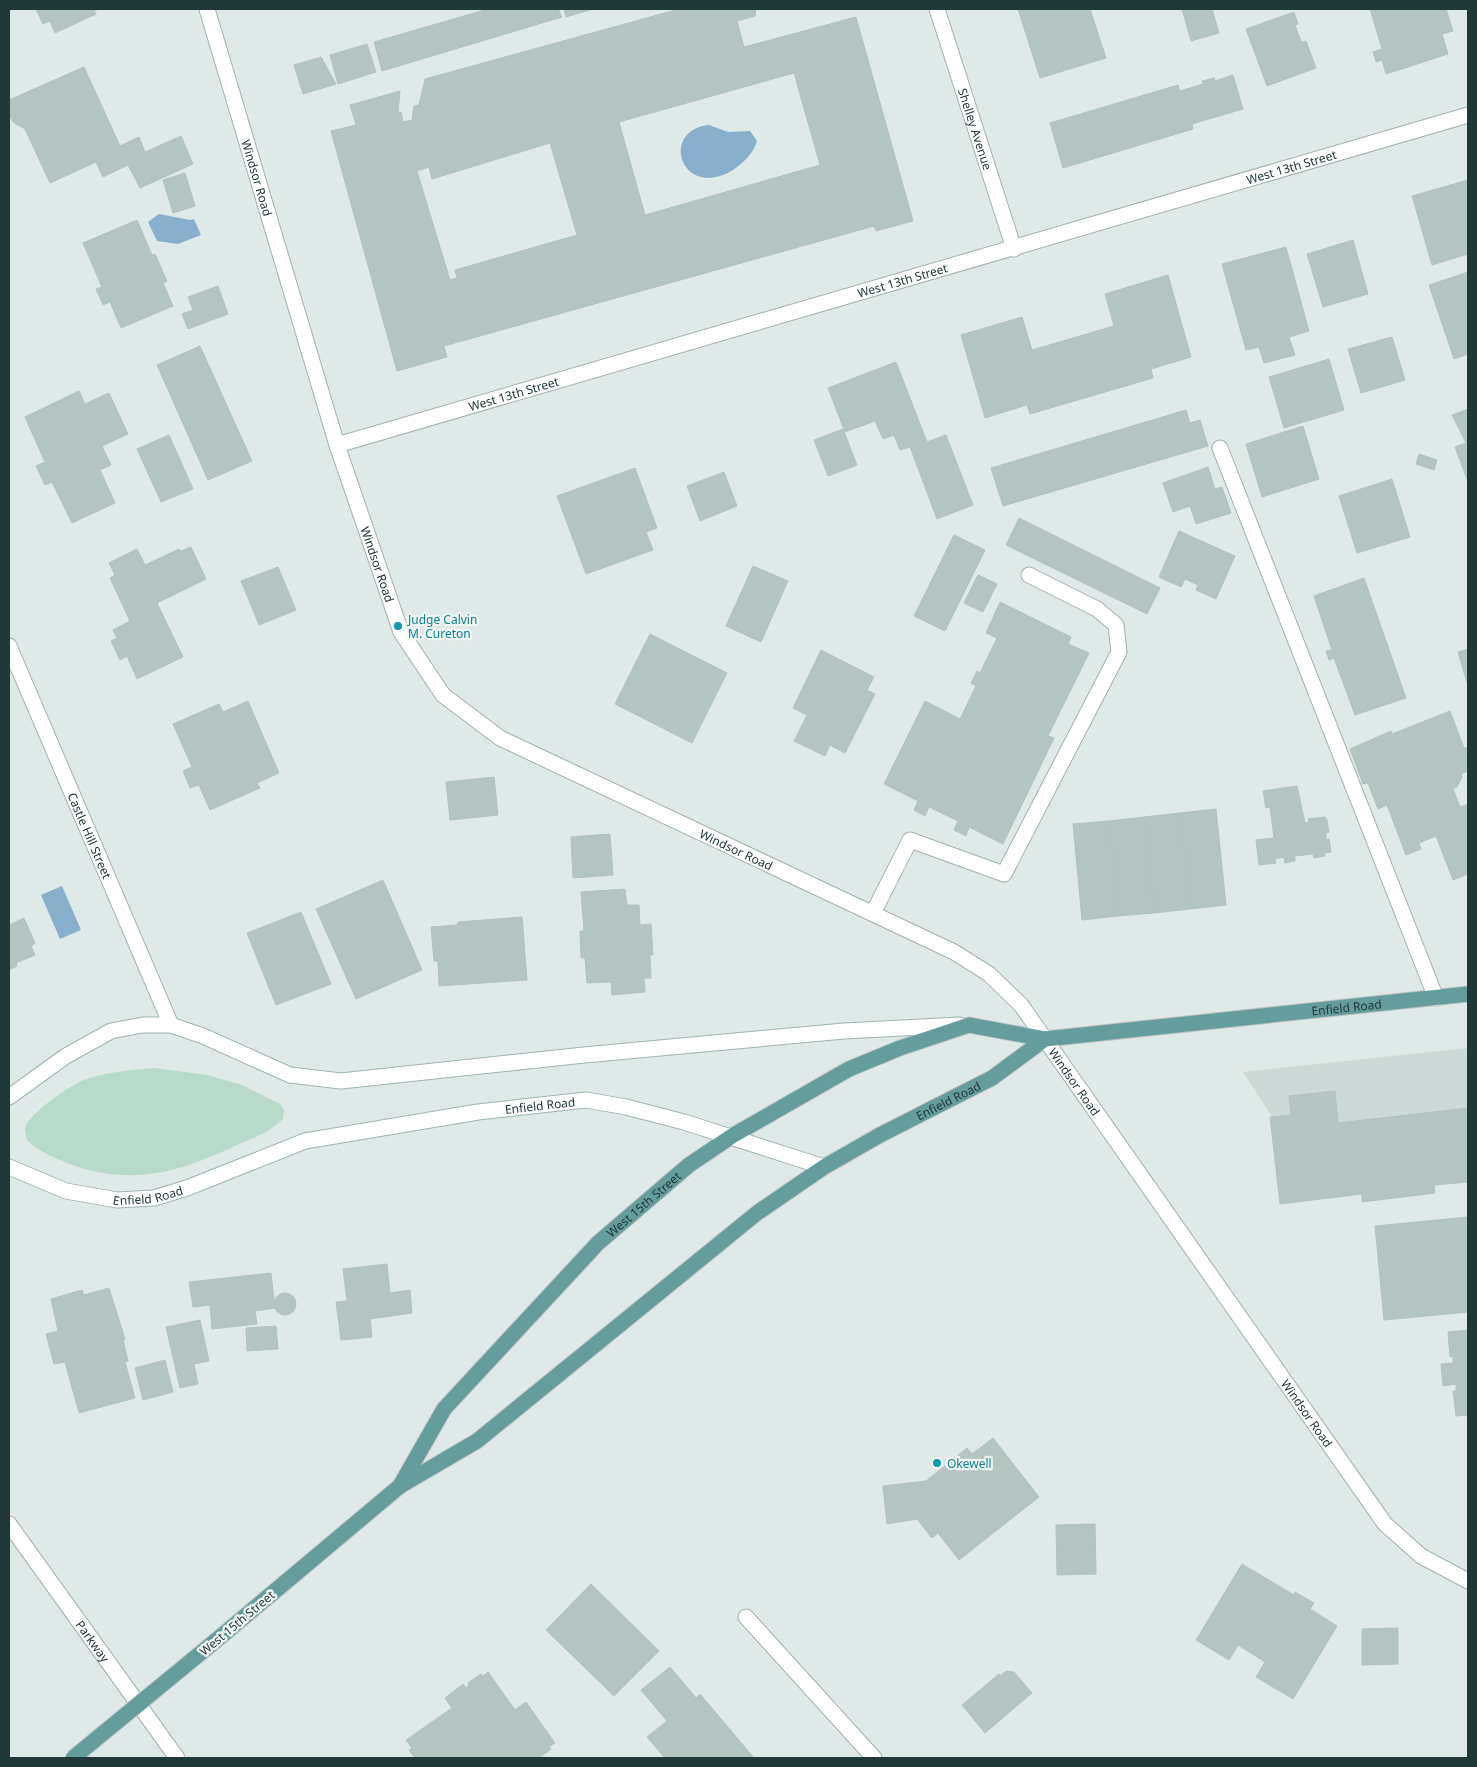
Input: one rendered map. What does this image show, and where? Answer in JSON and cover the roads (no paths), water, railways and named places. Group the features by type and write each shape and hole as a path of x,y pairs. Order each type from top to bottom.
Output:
{"main road":[{"name":"Enfield Road","path":"969,1025 1045,1039 1468,994"},
{"name":"West 15th Street","path":"400,1486 444,1409 598,1243 689,1165 732,1136 849,1069 900,1048 969,1025"},
{"name":"Enfield Road","path":"824,1167 880,1135 992,1078 1045,1039"},
{"name":"West 15th Street","path":"74,1758 400,1486 477,1441 720,1241 824,1167"}],"street":[{"name":"Windsor Road","path":"207,9 337,445 402,632 443,695 500,738 954,952 989,974 1021,1005 1385,1524 1422,1556 1468,1580"},
{"name":"Shelley Avenue","path":"937,9 1014,249"},
{"name":"West 13th Street","path":"337,445 1468,115"},
{"path":"1220,448 1436,998"},
{"path":"873,913 910,840 1004,874 1119,652 1116,625 1097,609 1030,575"},
{"name":"Castle Hill Street","path":"9,646 171,1025"},
{"name":"Enfield Road","path":"9,1097 66,1056 111,1031 143,1025 171,1025 202,1036 290,1075 341,1081 584,1055 844,1031 969,1025"},
{"name":"Enfield Road","path":"9,1167 66,1191 118,1200 154,1198 187,1188 304,1141 478,1112 586,1100 626,1107 732,1136 791,1158 824,1167"},
{"name":"Parkway","path":"9,1524 178,1758"},
{"path":"746,1617 874,1758"}],"water":[{"path":"709,125 728,132 750,131 757,141 751,154 733,170 715,177 700,177 689,171 683,161 681,150 684,138 694,130"},
{"path":"159,214 190,220 194,219 201,235 178,244 157,241 148,222"},
{"path":"62,886 81,930 60,939 41,895"}],"place":[{"name":"Judge Calvin M. Cureton","path":"398,626"},
{"name":"Okewell","path":"937,1463"}]}
